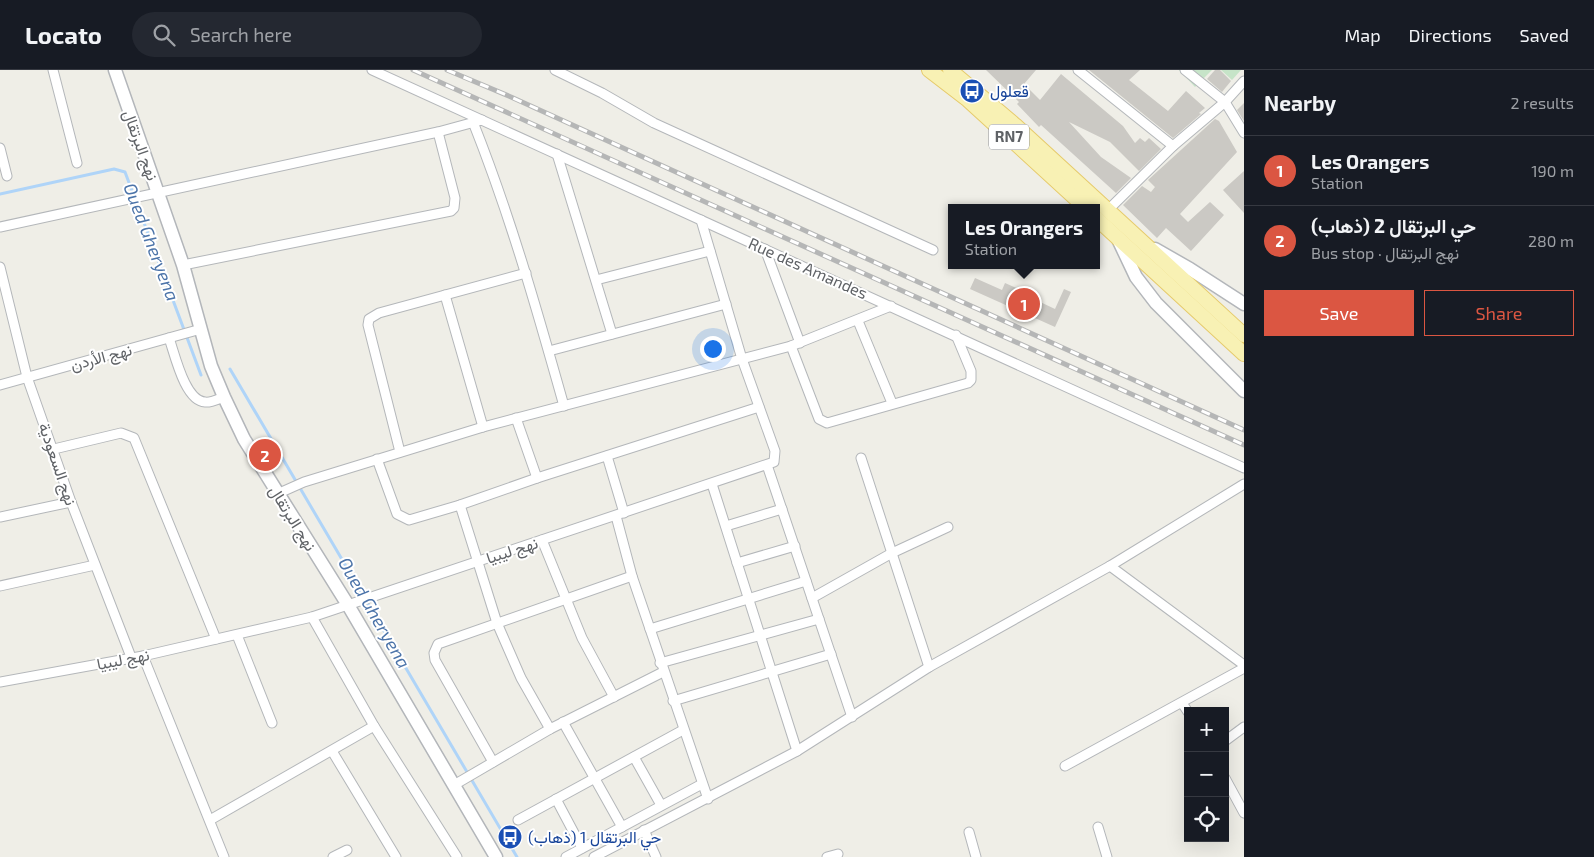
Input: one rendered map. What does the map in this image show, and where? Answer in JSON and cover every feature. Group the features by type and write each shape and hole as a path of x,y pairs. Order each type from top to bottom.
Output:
{"main road":[{"name":"RN7","path":"929,70 968,100 1082,204"},
{"name":"RN7","path":"950,70 1015,125 1092,204"},
{"name":"RN7","path":"1102,214 1117,237 1244,354"},
{"name":"RN7","path":"1102,214 1136,237 1244,335"}],"street":[{"path":"53,70 77,163"},
{"name":"نهج البرتقال","path":"115,70 155,194 183,265 199,329 211,366 224,397 244,438 278,494 352,603 458,782 496,857"},
{"name":"Rue des Amandes","path":"372,70 477,121 557,154 1244,468"},
{"path":"555,70 602,93 654,123 933,250"},
{"path":"1078,70 1173,146"},
{"path":"1185,70 1225,102 1244,133"},
{"path":"1102,214 1173,146 1225,102 1244,81"},
{"path":"0,227 438,132 477,121 526,274 564,406"},
{"path":"183,265 451,211 454,208 455,198 438,132"},
{"path":"0,148 7,176"},
{"path":"557,154 612,334"},
{"path":"701,220 742,359 775,455 774,462 767,465 852,717"},
{"path":"1117,237 1136,277 1156,304 1244,391"},
{"path":"1136,237 1225,290 1244,304"},
{"path":"765,249 800,342"},
{"path":"596,280 710,251"},
{"name":"نهج السعودية","path":"0,267 27,377 54,449 70,502 131,657"},
{"path":"400,452 368,326 369,320 379,313 526,274"},
{"path":"444,295 482,427"},
{"path":"549,351 726,304"},
{"path":"278,494 304,482 377,458 482,427 790,346 858,321 891,306"},
{"path":"858,321 892,402"},
{"name":"نهج الأردن","path":"0,385 199,329"},
{"path":"790,346 819,419 834,422 892,402 968,383 971,380 971,371 956,335"},
{"path":"169,338 188,392 203,402 224,397"},
{"path":"377,458 397,514 403,518 415,518 460,506 537,478 759,407"},
{"path":"516,418 537,478"},
{"path":"54,449 121,433 134,438 216,639"},
{"path":"607,456 632,576 673,701 708,799"},
{"path":"862,458 929,668"},
{"name":"نهج ليبيا","path":"0,679 143,656 312,617 767,465"},
{"path":"712,484 797,751"},
{"path":"594,857 797,751 929,668 1110,566 1244,484"},
{"path":"0,517 70,502"},
{"path":"460,506 497,623 522,678 550,728"},
{"path":"726,526 782,509"},
{"path":"812,598 892,553 948,527"},
{"path":"542,540 582,638 614,697"},
{"path":"737,563 795,546"},
{"path":"0,586 95,565"},
{"path":"1065,766 1182,703 1244,666 1110,566"},
{"path":"489,764 434,660 438,644 632,576"},
{"path":"650,629 806,581"},
{"path":"312,617 374,726 457,857"},
{"path":"458,782 550,728 614,697 662,668 760,635 819,619"},
{"path":"237,635 272,723"},
{"path":"673,701 831,654"},
{"path":"143,656 224,857"},
{"path":"1182,703 1185,707"},
{"path":"563,722 622,827"},
{"path":"210,820 374,726"},
{"path":"1229,738 1244,727"},
{"path":"518,820 683,730"},
{"path":"332,751 396,857"},
{"path":"634,757 661,805"},
{"path":"566,857 702,784"},
{"path":"1229,786 1244,814"},
{"path":"556,799 582,848"},
{"path":"1098,827 1107,857"},
{"path":"644,830 656,857"},
{"path":"969,832 976,857"},
{"path":"333,857 347,850"},
{"path":"827,857 838,854"}],"green space":[{"path":"1179,70 1212,70 1195,87"},
{"path":"1221,70 1241,70 1232,80"}],"building":[{"path":"986,70 1036,70 1024,84 1040,100 1061,74 1123,126 1135,143 1140,138 1145,142 1149,138 1161,149 1139,171 1110,142 1069,122 1101,157 1131,178 1116,193 1041,125 1039,127 1017,104 1019,102"},
{"path":"1089,70 1140,70 1129,80 1168,111 1186,91 1205,108 1199,113 1201,114 1173,138"},
{"path":"1215,70 1220,70 1231,81 1222,92 1207,79"},
{"path":"1244,103 1244,121 1237,110"},
{"path":"1215,119 1219,121 1237,152 1180,214 1188,222 1210,202 1224,215 1191,251 1166,228 1157,238 1123,205 1142,186 1151,192 1155,187 1148,180"},
{"path":"1244,171 1244,213 1223,190"},
{"path":"975,278 1002,290 1005,283 1039,298 1038,301 1055,309 1064,289 1071,292 1055,327 970,289"}],"waterway":[{"name":"Oued Gheryena","path":"0,194 114,169 125,172 201,375"},
{"name":"Oued Gheryena","path":"230,369 517,857"}],"railway":[{"path":"413,70 1244,445"},
{"path":"447,70 511,97 1244,430"}],"place":[{"name":"قعلول","path":"972,91"},
{"name":"Les Orangers","path":"1024,304"},
{"name":"حي البرتقال 2 (ذهاب)","path":"265,455"},
{"name":"حي البرتقال 1 (ذهاب)","path":"510,837"}]}
